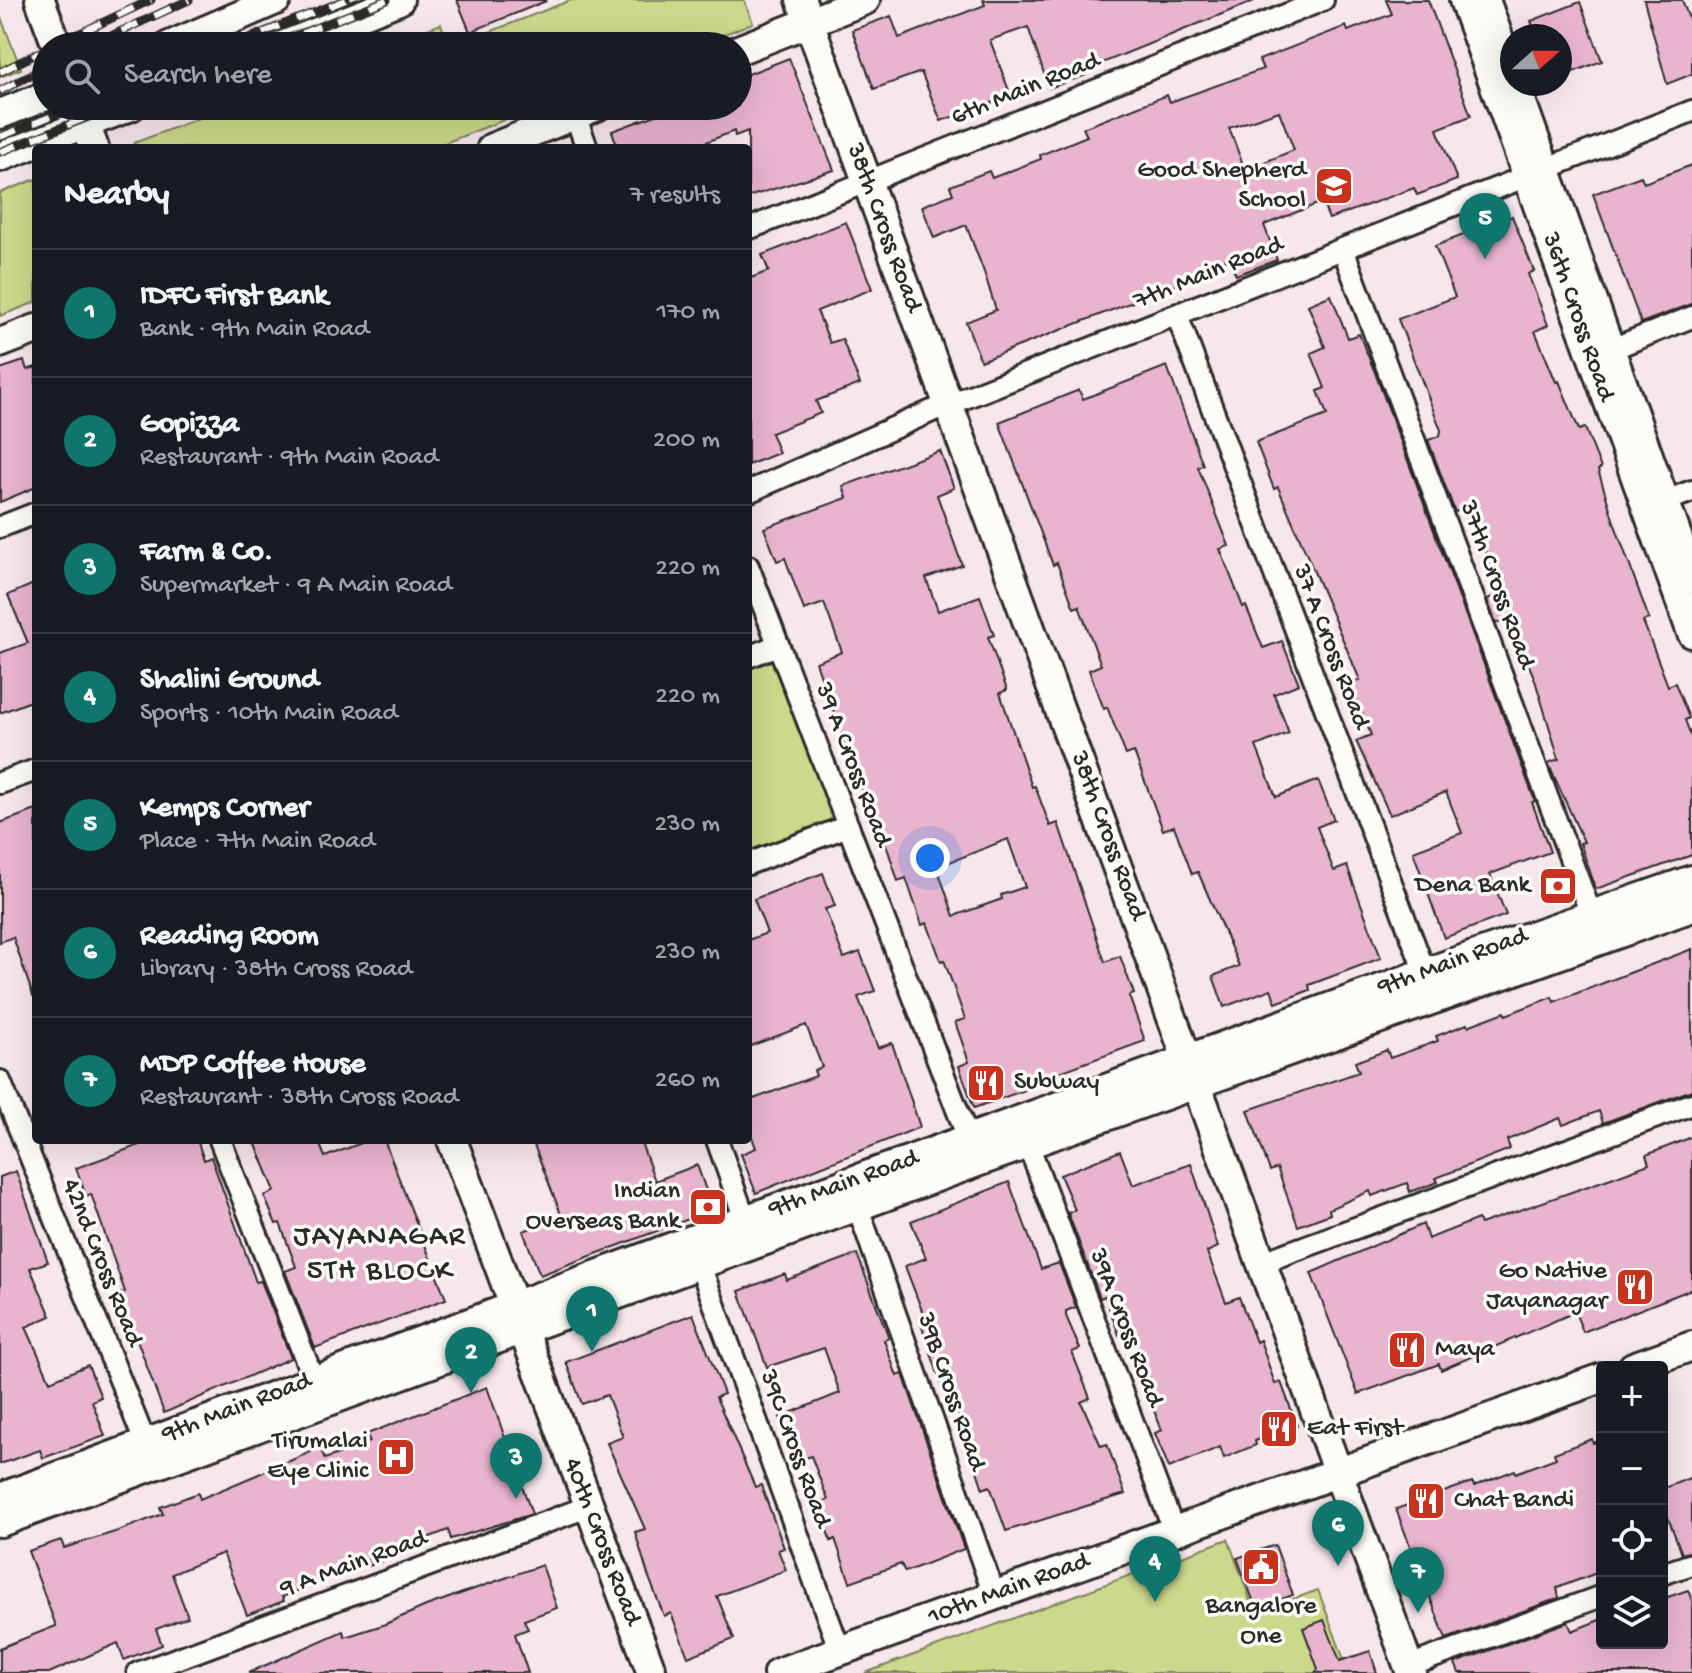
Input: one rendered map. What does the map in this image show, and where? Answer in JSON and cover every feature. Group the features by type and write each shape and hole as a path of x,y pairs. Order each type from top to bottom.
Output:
{"main road":[{"path":"40,0 52,32"},
{"path":"202,32 276,0"},
{"path":"318,32 399,0"},
{"path":"752,42 805,11 865,0"},
{"name":"36th Cross Road","path":"1464,0 1536,173 1654,506 1692,633"},
{"path":"1485,0 1500,42"},
{"name":"38th Cross Road","path":"805,11 1410,1670"},
{"name":"36th Cross Road","path":"1518,96 1536,173"},
{"path":"0,114 32,101"},
{"path":"502,144 561,120"},
{"path":"36,144 86,126"},
{"path":"0,157 32,145"},
{"path":"0,343 32,331"},
{"name":"36th Cross Road","path":"1654,506 1692,578"},
{"name":"9th Main Road","path":"0,1522 150,1454 749,1232 1596,927 1692,880"},
{"name":"9th Main Road","path":"1596,927 1692,907"},
{"name":"9th Main Road","path":"516,1317 700,1265 749,1232 857,1205 973,1151 1028,1144 1193,1072"},
{"name":"40th Cross Road","path":"453,1144 587,1507 652,1673"},
{"path":"1650,1361 1692,1346"},
{"name":"10th Main Road","path":"778,1673 1596,1380"},
{"name":"9th Main Road","path":"0,1498 150,1454"}],"street":[{"name":"6th Main Road","path":"752,227 1323,0"},
{"name":"7th Main Road","path":"752,490 949,405 1692,111"},
{"path":"586,120 587,144"},
{"name":"37th Cross Road","path":"1343,249 1596,927"},
{"name":"37 A Cross Road","path":"1177,315 1430,985"},
{"path":"1600,353 1692,317"},
{"path":"1654,506 1692,491"},
{"path":"0,527 32,515"},
{"name":"39 A Cross Road","path":"752,577 973,1151"},
{"path":"752,655 778,645"},
{"path":"0,783 32,771"},
{"path":"752,862 848,826"},
{"name":"42nd Cross Road","path":"0,1081 150,1454"},
{"path":"1263,1262 1692,1104"},
{"path":"222,1144 318,1391"},
{"path":"718,1144 749,1232"},
{"name":"39A Cross Road","path":"1028,1144 1174,1531"},
{"name":"39B Cross Road","path":"857,1205 994,1595"},
{"name":"39C Cross Road","path":"700,1265 840,1651"},
{"name":"9 A Main Road","path":"138,1673 587,1507"},
{"path":"1668,1572 1692,1564"},
{"path":"1410,1670 1596,1598"}],"green space":[{"path":"571,0 744,0 753,23 730,32 490,32"},
{"path":"0,15 21,69 0,77"},
{"path":"441,24 444,32 420,32"},
{"path":"194,120 504,120 442,144 134,143"},
{"path":"32,181 32,304 0,316 0,193"},
{"path":"770,657 836,825 752,858 752,664"},
{"path":"1228,1539 1255,1613 1318,1590 1349,1673 865,1673"}],"building":[{"path":"457,0 546,0 546,1 470,32"},
{"path":"983,0 1254,1 1085,70 1086,75 1049,88 1028,27 990,40 1011,96 941,121 921,72 874,89 852,30 891,16 899,38 985,5"},
{"path":"1386,0 1428,0 1471,116 1437,129 1457,180 1417,195 1414,188 1329,219 1322,202 1264,225 1277,260 1236,275 1229,258 1187,275 1189,280 981,361 966,322 996,310 984,272 966,225 934,238 922,206 953,194 950,186 989,171 992,178 1041,159 1040,155 1087,136 1083,128 1167,95 1170,102 1263,69 1259,60 1346,26 1348,31 1392,14","holes":["1279,111 1294,150 1245,170 1229,128"]},
{"path":"1644,0 1682,0 1692,27 1692,74 1667,84"},
{"path":"1580,2 1602,61 1572,72 1572,24 1532,24 1531,21"},
{"path":"789,58 834,170 752,196 752,144 748,144 748,131 735,136 734,131 701,144 617,144 612,131 643,120 752,120 752,73"},
{"path":"1692,165 1692,304 1641,323 1593,194 1641,176 1644,183"},
{"path":"1512,216 1534,271 1528,274 1548,325 1535,331 1579,430 1585,428 1601,468 1598,470 1614,522 1649,619 1643,621 1668,686 1675,683 1689,718 1685,720 1692,739 1692,855 1596,889 1580,843 1584,842 1548,763 1559,759 1534,677 1509,619 1496,623 1487,599 1500,594 1486,553 1468,507 1455,512 1428,440 1440,436 1441,430 1398,319 1455,297 1435,246"},
{"path":"846,222 872,289 817,311 830,343 842,339 860,384 816,401 821,413 771,433 779,453 752,463 752,277 769,271 762,255"},
{"path":"1331,295 1348,338 1359,334 1374,370 1535,801 1532,802 1550,852 1490,874 1506,915 1444,938 1413,851 1462,833 1446,792 1390,815 1356,741 1371,735 1351,684 1360,680 1256,442 1327,415 1318,391 1325,388 1311,353 1325,347 1308,305"},
{"path":"24,361 27,370 32,368 32,489 0,502 0,369"},
{"path":"1167,366 1203,465 1198,467 1229,546 1220,549 1243,607 1246,606 1263,648 1282,641 1299,684 1274,694 1289,733 1256,746 1276,797 1318,780 1334,820 1317,827 1334,871 1347,866 1381,958 1309,985 1310,990 1276,1003 1271,989 1224,1007 1213,976 1239,966 1198,872 1192,874 1174,826 1163,830 1134,752 1126,755 1107,707 1104,709 1089,670 1101,665 1079,606 1074,608 1057,563 1053,565 999,422 1079,390 1083,399"},
{"path":"940,451 954,488 937,495 962,565 926,578 938,611 980,596 994,635 988,637 1007,690 1000,693 1032,787 1035,786 1050,826 1058,823 1105,962 1120,956 1134,994 1129,996 1145,1041 1054,1074 1056,1079 974,1108 959,1066 969,1062 955,1022 965,1019 944,960 941,961 927,923 922,925 906,878 898,881 870,795 864,797 816,662 842,652 824,603 804,610 785,558 777,561 764,528 847,498 843,486","holes":["1008,839 1025,887 1001,895 1002,899 954,916 937,867"]},
{"path":"32,585 32,701 0,713 0,653 28,643 8,595"},
{"path":"32,811 32,993 13,937 0,942 0,823"},
{"path":"823,873 835,906 825,909 844,958 860,952 875,991 858,997 878,1048 892,1043 920,1127 756,1193 741,1154 756,1148 752,1137 752,1100 816,1076 814,1070 822,1067 806,1025 752,1045 752,939 767,933 754,899"},
{"path":"1692,949 1692,1090 1603,1123 1599,1111 1563,1125 1560,1118 1507,1140 1510,1149 1436,1178 1438,1182 1410,1192 1407,1183 1372,1196 1370,1191 1329,1209 1330,1214 1298,1226 1277,1168 1270,1171 1248,1110 1359,1072 1355,1062 1387,1050 1390,1058 1438,1041 1436,1036 1467,1024 1505,1012 1506,1015 1552,997 1554,1002"},
{"path":"1692,1137 1692,1289 1583,1332 1575,1312 1441,1370 1439,1364 1358,1394 1311,1273 1423,1224 1428,1239 1478,1219 1480,1224 1614,1177 1649,1164 1646,1155"},
{"path":"142,1144 198,1144 204,1160 211,1157 256,1282 261,1281 291,1358 164,1413 136,1337 130,1339 114,1296 125,1292 91,1194 86,1196 76,1168"},
{"path":"256,1144 320,1144 325,1157 359,1144 386,1144 446,1299 315,1348 285,1271 296,1267 280,1223 276,1224 264,1196 275,1191"},
{"path":"534,1144 641,1144 655,1181 697,1165 713,1210 540,1275 523,1231 562,1217"},
{"path":"1120,1151 1133,1185 1191,1164 1218,1247 1207,1252 1226,1302 1239,1297 1256,1342 1260,1340 1275,1384 1281,1382 1297,1426 1255,1441 1256,1445 1224,1458 1220,1447 1169,1468 1155,1433 1162,1430 1143,1384 1150,1381 1131,1331 1119,1335 1105,1296 1100,1298 1068,1213 1075,1210 1060,1175"},
{"path":"16,1171 48,1262 30,1268 51,1316 26,1327 50,1381 88,1365 101,1397 92,1401 105,1436 43,1458 40,1450 0,1464 0,1177"},
{"path":"1009,1182 1041,1269 1059,1263 1076,1307 1066,1311 1066,1316 1080,1349 1072,1352 1090,1398 1081,1402 1101,1446 1107,1444 1125,1494 1006,1531 990,1486 983,1489 956,1407 950,1409 919,1318 924,1316 905,1266 926,1258 911,1221"},
{"path":"857,1254 889,1338 884,1340 897,1376 903,1374 964,1549 905,1572 901,1564 850,1582 835,1539 831,1541 817,1505 828,1500 811,1456 798,1461 780,1417 840,1393 824,1348 767,1367 739,1291 785,1274 787,1280"},
{"path":"693,1314 724,1394 716,1397 755,1487 761,1485 784,1548 778,1550 786,1570 717,1596 734,1639 688,1657 671,1613 664,1616 648,1575 635,1532 645,1529 607,1443 623,1437 607,1395 582,1404 566,1362"},
{"path":"487,1387 532,1514 451,1539 448,1530 404,1547 406,1552 369,1566 367,1560 320,1578 321,1581 282,1597 284,1601 247,1615 223,1553 172,1574 188,1617 156,1629 162,1645 124,1660 118,1643 49,1673 0,1673 0,1648 56,1626 28,1551 61,1540 64,1548 118,1531 163,1514 160,1507 198,1493 200,1499 320,1448 325,1459 370,1442 367,1434"},
{"path":"1592,1439 1593,1443 1596,1442 1596,1573 1557,1588 1559,1598 1446,1639 1396,1509 1472,1482 1474,1486 1515,1470 1516,1473 1556,1458 1554,1453"},
{"path":"1692,1477 1692,1551 1682,1554 1668,1518 1668,1487"},
{"path":"1275,1545 1293,1595 1256,1608 1237,1558"},
{"path":"542,1565 557,1608 524,1620 528,1629 515,1634 528,1673 248,1673 343,1631 345,1637 383,1625 426,1606"},
{"path":"1688,1590 1692,1601 1692,1673 1459,1673 1455,1663 1568,1622 1572,1631 1596,1621 1596,1649 1668,1649 1668,1597"},
{"path":"1324,1620 1340,1661 1370,1651 1377,1673 1315,1673 1318,1669 1303,1628"}],"railway":[{"path":"82,32 151,0"},
{"path":"119,32 189,0"},
{"path":"265,32 346,0"},
{"path":"305,32 387,0"},
{"path":"0,72 32,56"},
{"path":"0,91 32,74"},
{"path":"0,137 42,120"},
{"path":"0,152 81,120"}],"place":[{"name":"Good Shepherd School","path":"1334,186"},
{"name":"Kemps Corner","path":"1485,259"},
{"name":"Dena Bank","path":"1558,886"},
{"name":"Subway","path":"986,1083"},
{"name":"Indian Overseas Bank","path":"708,1207"},
{"name":"Go Native Jayanagar","path":"1635,1287"},
{"name":"Maya","path":"1407,1350"},
{"name":"IDFC First Bank","path":"592,1352"},
{"name":"Gopizza","path":"471,1393"},
{"name":"Eat First","path":"1279,1429"},
{"name":"Tirumalai Eye Clinic","path":"396,1457"},
{"name":"Farm & Co.","path":"516,1499"},
{"name":"Chat Bandi","path":"1426,1501"},
{"name":"Reading Room","path":"1338,1566"},
{"name":"Bangalore One","path":"1261,1567"},
{"name":"Shalini Ground","path":"1155,1602"},
{"name":"MDP Coffee House","path":"1418,1613"}],"district":[{"name":"JAYANAGAR 5TH BLOCK","path":"380,1255"}]}
